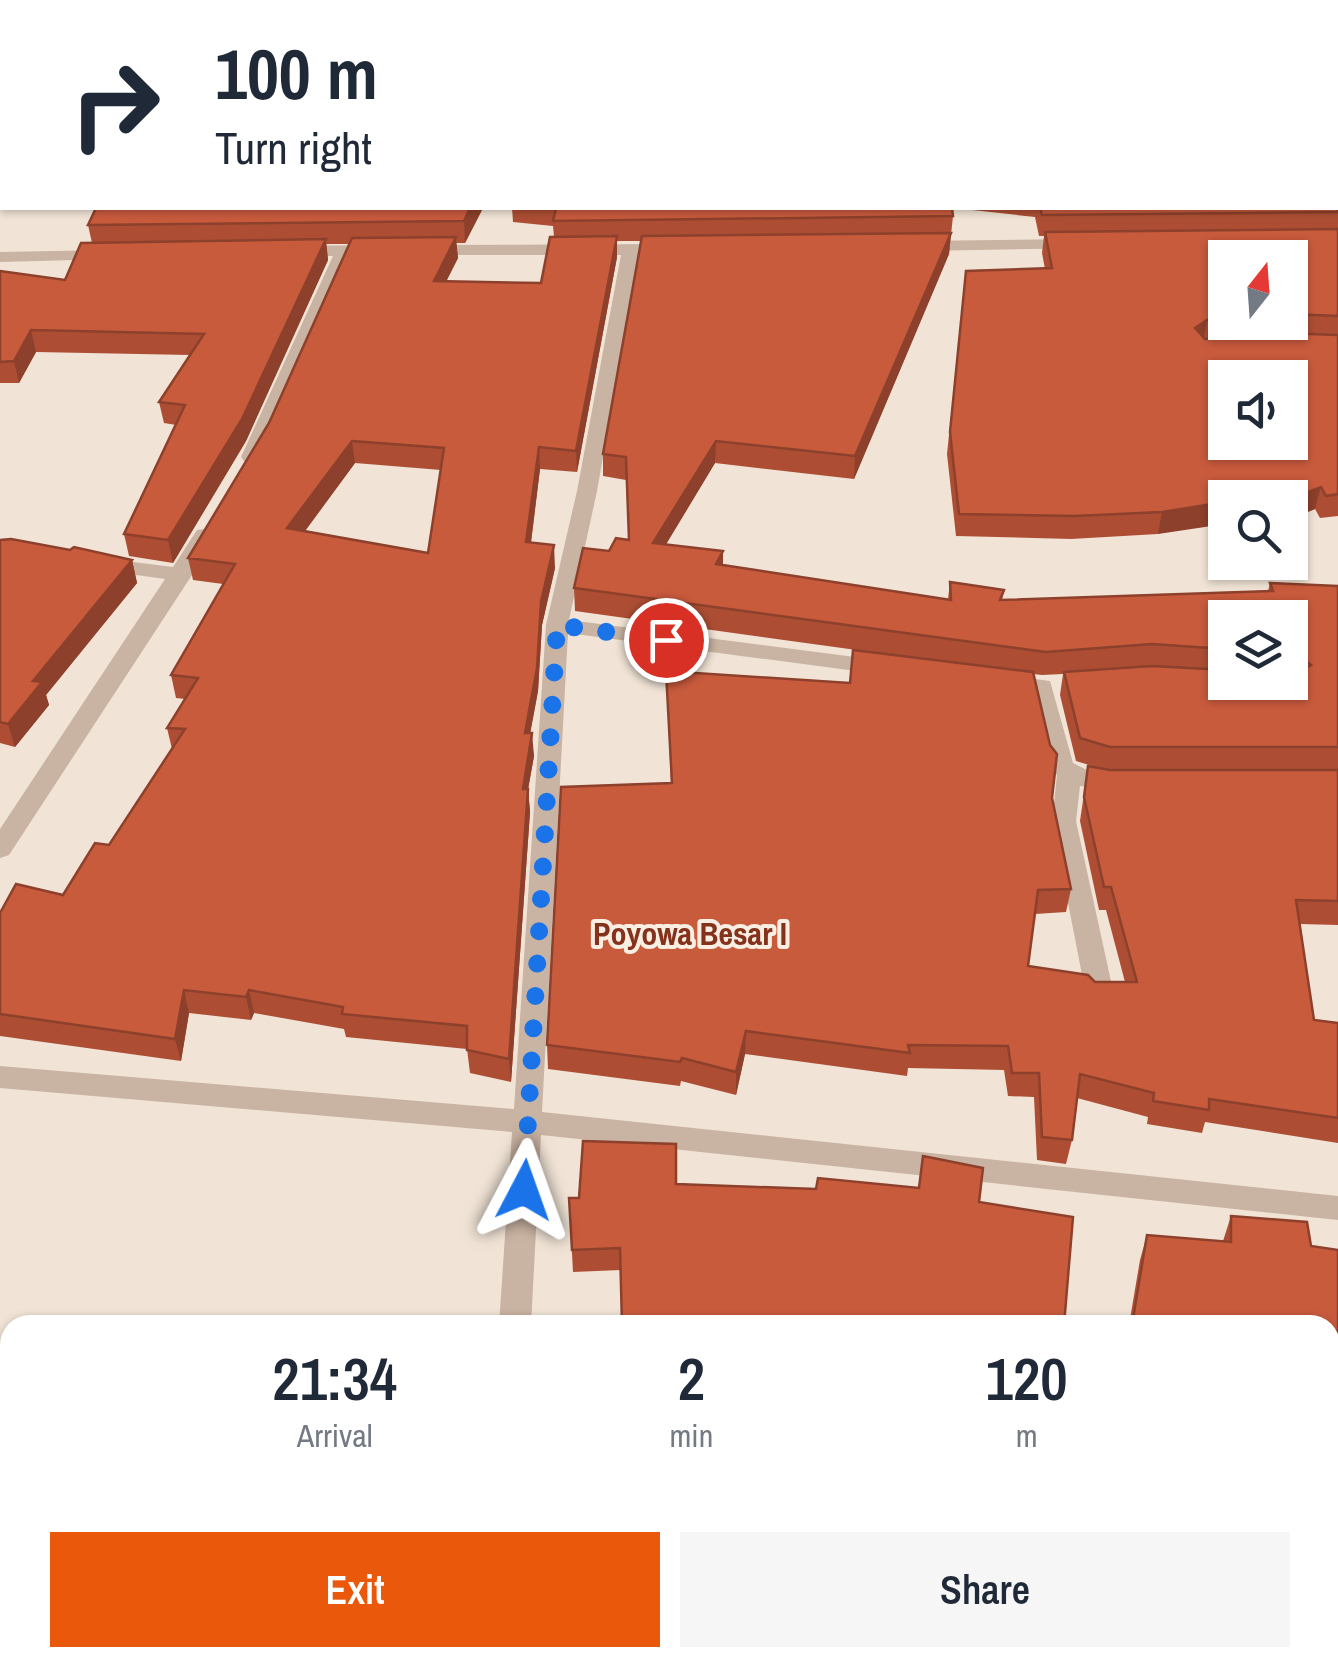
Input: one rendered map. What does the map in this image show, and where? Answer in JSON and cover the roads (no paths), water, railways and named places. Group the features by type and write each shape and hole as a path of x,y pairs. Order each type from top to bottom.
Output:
{"street":[{"path":"906,246 1102,244"},
{"path":"269,252 690,249"},
{"path":"239,477 259,443 346,250"},
{"path":"516,1315 557,625 585,501 631,250"},
{"path":"0,257 134,254"},
{"path":"0,849 210,527"},
{"path":"83,562 181,575"},
{"path":"557,625 918,672"},
{"path":"989,680 1050,684 1062,768 1096,780 1135,782"},
{"path":"1069,773 1064,820 1100,996"},
{"path":"0,1077 528,1122 1338,1208"}],"district":[{"name":"Poyowa Besar I","path":"690,933"}]}
